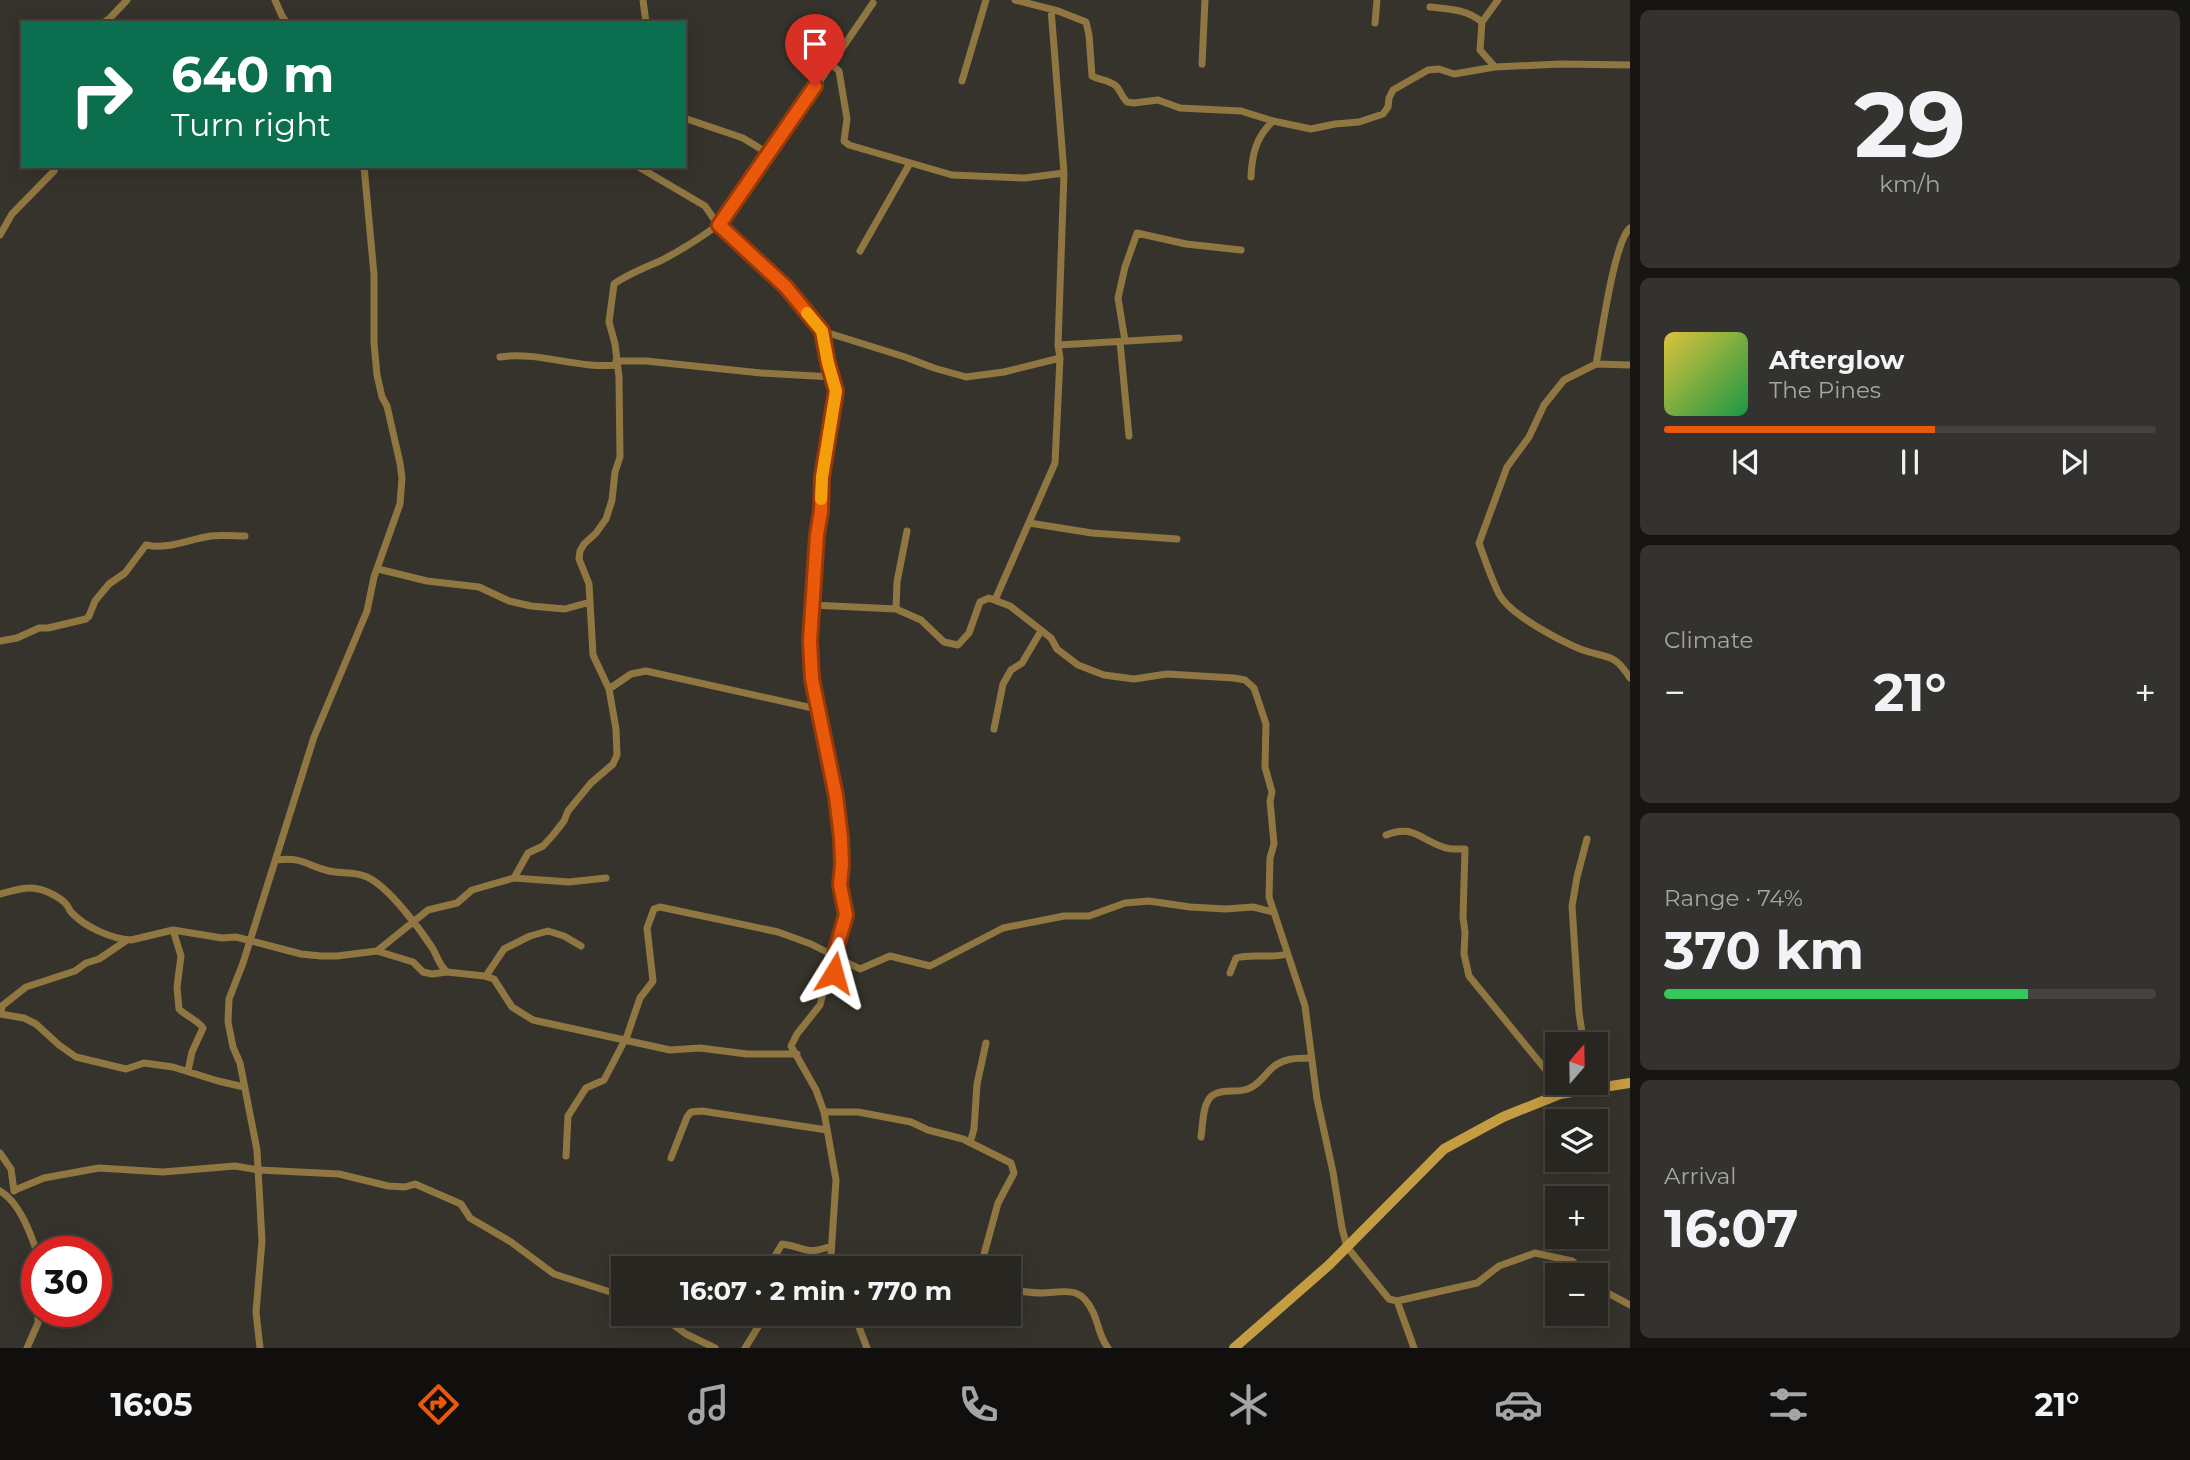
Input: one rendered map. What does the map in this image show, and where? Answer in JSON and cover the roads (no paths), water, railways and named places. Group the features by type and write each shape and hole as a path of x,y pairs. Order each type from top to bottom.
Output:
{"street":[{"path":"105,21 127,0"},
{"path":"275,0 286,21"},
{"path":"643,0 646,21"},
{"path":"962,81 986,0"},
{"path":"1015,0 1086,22 1092,76 1100,81 1111,82 1126,102 1158,100 1180,108 1241,111 1311,129 1359,122 1383,114 1393,89 1428,70 1439,69 1454,74 1495,67 1630,65"},
{"path":"1202,64 1205,0"},
{"path":"1375,23 1377,0"},
{"path":"1495,67 1480,50 1482,22 1498,0"},
{"path":"514,878 528,853 542,846 553,835 591,783 616,759 617,736 610,689 593,655 589,584 579,559 580,551 606,519 620,457 619,377 609,322 614,284 681,249 719,225 871,1"},
{"path":"1430,7 1469,13 1482,22"},
{"path":"995,600 1055,463 1065,173 1051,9"},
{"path":"830,63 839,71 847,119 844,141 846,144 963,176 1025,178 1065,173"},
{"path":"686,119 743,138 769,154"},
{"path":"1251,177 1257,141 1273,121"},
{"path":"860,250 910,163"},
{"path":"0,235 12,214 54,168"},
{"path":"260,1348 256,1312 262,1241 257,1150 240,1063 233,1047 228,1022 229,999 314,737 366,611 374,577 400,505 402,478 391,422 377,375 374,275 365,168"},
{"path":"640,168 705,206 719,225 786,287 822,331 836,391 822,477 810,641 812,679 841,838 840,885 846,915 834,973 824,989 820,1005 796,1034 791,1046 816,1090 824,1112 836,1180 832,1256"},
{"path":"1597,364 1609,286 1619,248 1630,228"},
{"path":"1129,436 1117,302 1137,233 1186,244 1241,250"},
{"path":"822,331 966,377 1004,372 1060,358"},
{"path":"1058,345 1179,338"},
{"path":"500,357 528,356 545,360 616,363 646,361 832,377"},
{"path":"1630,365 1597,364 1564,380 1544,405 1529,437 1507,467 1479,543 1500,597 1517,613 1581,649 1615,659 1630,678"},
{"path":"1029,523 1092,533 1177,539"},
{"path":"896,609 897,582 907,531"},
{"path":"0,641 17,638 39,628 86,619 95,601 109,584 125,573 146,545 155,547 179,544 213,536 245,536"},
{"path":"378,569 427,581 479,587 509,601 531,607 565,609 590,602"},
{"path":"812,605 896,609 921,620 944,642 958,645 969,633 981,602 984,599 995,600 1010,607 1051,638 1058,649 1078,666 1104,676 1134,679 1167,674 1234,678 1250,683 1259,699 1266,724 1265,767 1272,792 1270,801 1274,844 1270,858 1269,897 1305,1006 1317,1100 1347,1247 1389,1299 1397,1301 1477,1283 1499,1266 1535,1253 1574,1263"},
{"path":"994,729 1003,684 1011,670 1022,663 1041,631"},
{"path":"610,689 631,674 646,671 817,709"},
{"path":"1386,835 1397,830 1413,831 1444,848 1465,849 1464,954 1469,976 1545,1069"},
{"path":"1582,1032 1572,906 1587,839"},
{"path":"276,859 300,859 325,870 369,878 404,909 447,972"},
{"path":"377,951 428,910 457,903 472,890 514,878 579,881 606,878"},
{"path":"0,894 36,888 45,891 67,905 70,912 92,928 128,940"},
{"path":"566,1156 568,1116 586,1088 604,1080 625,1040 640,998 653,981 647,928 654,909 660,907 778,932 811,944 860,969 890,956 930,966 1003,928 1064,916 1089,916 1125,903 1149,901 1175,906 1226,909 1253,907 1273,912"},
{"path":"244,1087 188,1071 144,1063 126,1069 76,1057 36,1024 24,1018 0,1014 2,1006 26,987 75,971 128,940 173,930 236,937 302,954 321,956 377,951 413,962 423,972 486,976 494,979 512,1007 533,1020 670,1050 700,1048 747,1054 797,1054"},
{"path":"173,930 181,956 177,987 179,1009 203,1028 192,1052 188,1071"},
{"path":"486,976 504,949 530,936 548,931 581,946"},
{"path":"1230,973 1236,958 1277,957 1287,954"},
{"path":"970,1143 974,1129 977,1084 986,1043"},
{"path":"1201,1138 1209,1098 1214,1094 1240,1092 1251,1088 1259,1083 1271,1068 1284,1060 1311,1058"},
{"path":"1608,1085 1630,1083"},
{"path":"1234,1348 1347,1247 1444,1149 1503,1117 1555,1096"},
{"path":"671,1158 691,1112 702,1111 827,1130"},
{"path":"824,1112 858,1112 911,1122 928,1130 946,1133 1011,1163 1014,1173 998,1203 984,1256"},
{"path":"0,1153 11,1169 15,1190"},
{"path":"8,1196 15,1190 44,1178 99,1168 174,1172 235,1166 258,1170 332,1173 388,1186 405,1187 415,1184 461,1204 470,1218 511,1242 554,1274 611,1292"},
{"path":"13,1175 26,1186"},
{"path":"0,1191 8,1196 31,1236"},
{"path":"775,1256 782,1244 802,1251 818,1251 831,1246"},
{"path":"1021,1291 1037,1293 1066,1290 1080,1294 1093,1311 1100,1337 1108,1348"},
{"path":"1608,1293 1630,1305"},
{"path":"1397,1301 1414,1348"},
{"path":"675,1326 715,1348"},
{"path":"745,1348 759,1326"},
{"path":"859,1326 867,1348"},
{"path":"27,1348 36,1327"}]}
